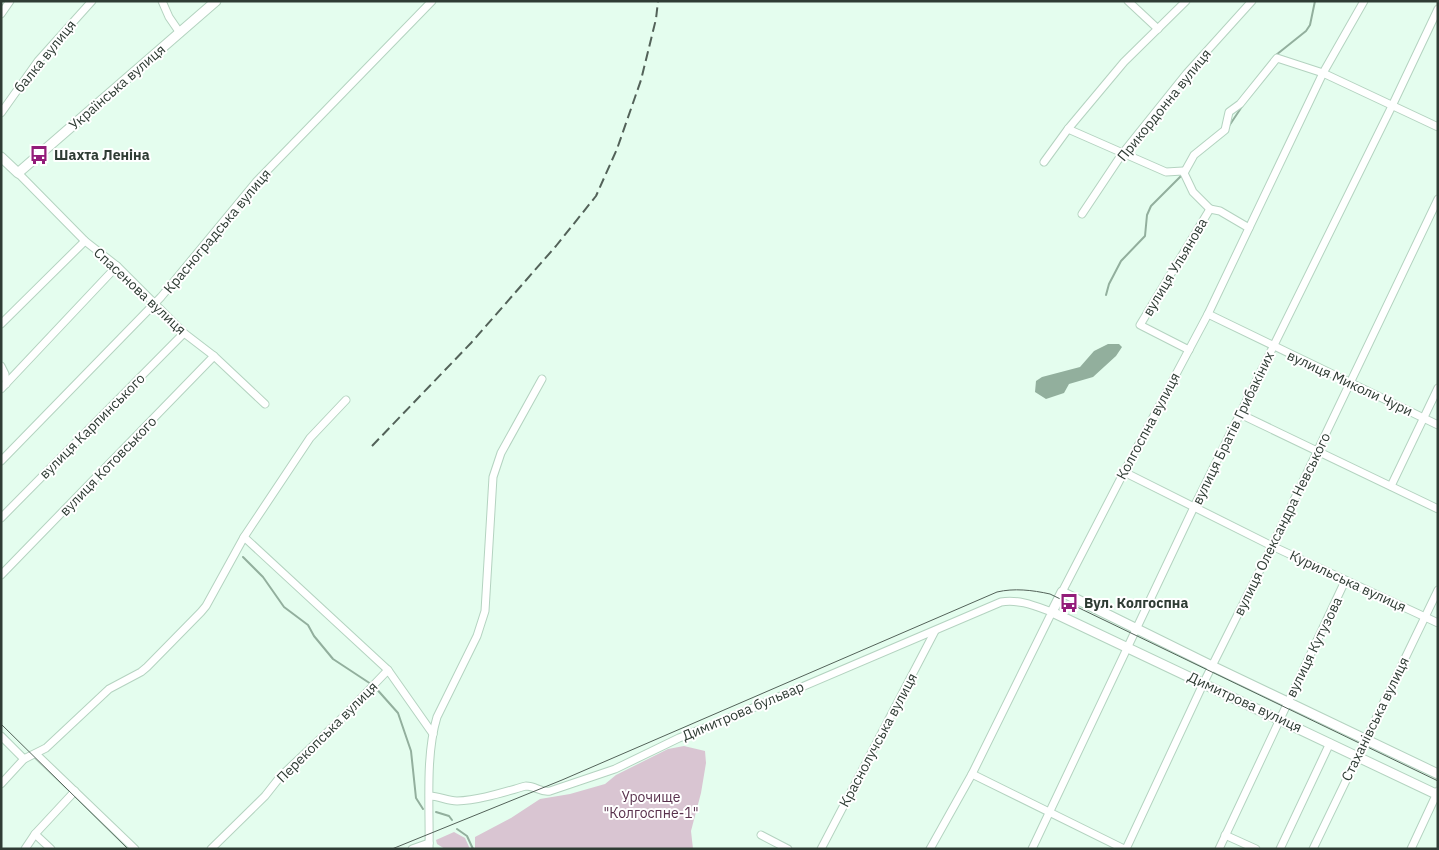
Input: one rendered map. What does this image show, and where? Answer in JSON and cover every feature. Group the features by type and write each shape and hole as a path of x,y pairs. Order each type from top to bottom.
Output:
{"street":[{"path":"1,14 10,1"},
{"name":"балка вулиця","path":"1,113 38,61 92,1"},
{"path":"162,1 169,18 180,33"},
{"name":"Українська вулиця","path":"18,174 216,1"},
{"name":"Красноградська вулиця","path":"1,461 154,304 256,182 432,1"},
{"path":"1128,1 1158,30"},
{"path":"1044,162 1068,129 1124,62 1186,1"},
{"name":"Прикордонна вулиця","path":"1082,214 1122,154 1187,73 1252,1"},
{"name":"Колгоспна вулиця","path":"930,849 972,774 1062,592 1208,314 1323,73 1364,1"},
{"name":"вулиця Братів Грибакіних","path":"1032,849 1194,507 1438,9"},
{"path":"1184,174 1194,155 1225,130 1229,112 1240,104 1276,58 1323,73 1438,127"},
{"path":"1068,129 1166,172 1183,171 1193,192 1210,210 1220,211 1249,228"},
{"path":"1,157 18,174"},
{"name":"Спасенова вулиця","path":"18,174 85,240 117,266 184,333 214,356 265,404"},
{"name":"вулиця Олександра Невського","path":"1125,849 1438,199"},
{"name":"вулиця Ульянова","path":"1189,350 1140,325 1210,210"},
{"path":"1,324 85,240"},
{"path":"4,387 117,266"},
{"name":"вулиця Миколи Чури","path":"1208,314 1438,425"},
{"name":"вулиця Карпинського","path":"1,518 184,333"},
{"name":"вулиця Котовського","path":"1,575 214,356"},
{"path":"1,366 5,374 4,387"},
{"path":"412,849 429,846 433,734 438,717 477,636 485,611 493,477 501,453 542,379"},
{"path":"1391,486 1438,388"},
{"path":"1,784 24,759 46,748 109,689 141,672 201,612 244,537 310,438 346,400"},
{"path":"1240,414 1438,509"},
{"name":"Курильська вулиця","path":"1124,472 1272,546 1438,623"},
{"path":"244,537 388,670"},
{"name":"вулиця Кутузова","path":"1219,849 1345,581"},
{"name":"Стаханівська вулиця","path":"1313,849 1438,590"},
{"name":"Димитрова вулиця","path":"1062,592 1438,774"},
{"name":"Димитрова бульвар","path":"430,796 438,796 451,801 476,799 526,786 534,787 541,792 550,791 614,769 679,738 1001,602 1012,600 1023,602 1052,612"},
{"name":"Димитрова вулиця","path":"1052,612 1437,793"},
{"name":"Краснолучська вулиця","path":"820,849 935,631"},
{"name":"Перекопська вулиця","path":"211,849 265,796 280,777 338,722 388,670 433,734"},
{"path":"1,736 24,759"},
{"path":"1280,849 1330,742"},
{"path":"36,754 135,849"},
{"path":"972,774 1125,849"},
{"path":"25,849 35,834 75,791"},
{"path":"1411,849 1437,793"},
{"path":"35,834 51,849"},
{"path":"761,835 788,849"},
{"path":"1225,835 1256,849"}],"green space":[{"name":"Урочище \"Колгоспне-1\"","path":"684,746 705,751 706,763 701,793 691,831 693,849 475,849 475,837 511,818 540,799 570,794 605,784 616,775 668,749"},
{"path":"454,832 465,838 470,849 445,849 437,844 436,840"}],"shaded area":[{"path":"1108,344 1119,344 1122,347 1116,356 1093,377 1069,384 1064,393 1046,399 1035,392 1036,381 1042,377 1080,367 1094,351"}],"waterway":[{"path":"1276,55 1306,31 1310,25 1315,1"},
{"path":"1229,126 1243,105"},
{"path":"1106,295 1109,284 1121,261 1145,236 1147,215 1151,206 1182,175"},
{"path":"243,557 263,577 284,607 308,625 314,636 333,659 374,686 398,713 411,751 416,798 423,809"},
{"path":"436,812 449,816 452,820"},
{"path":"457,829 467,836 473,849"}],"tram line":[{"path":"392,849 562,780 997,592 1010,590 1050,594 1438,781"},
{"path":"1,724 128,849"}],"railway":[{"path":"372,446 471,343 556,246 596,196 617,149 641,80 656,19 658,1"}],"place":[{"name":"Шахта Леніна","path":"39,155"},
{"name":"Вул. Колгоспна","path":"1069,603"}]}
